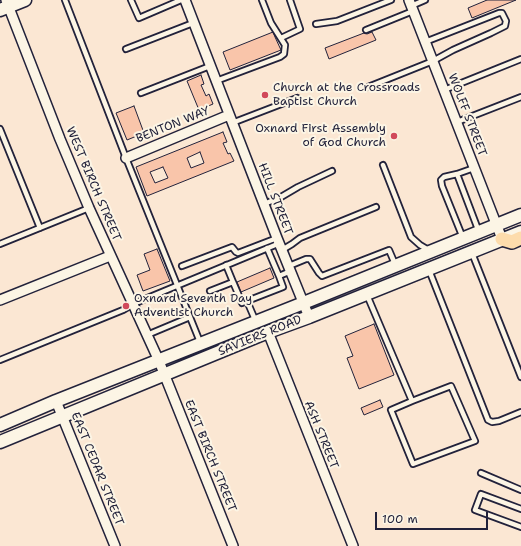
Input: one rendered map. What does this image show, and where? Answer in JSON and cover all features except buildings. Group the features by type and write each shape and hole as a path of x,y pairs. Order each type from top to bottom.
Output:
{"main road":[{"path":"5,5 25,0"},
{"name":"SAVIERS ROAD","path":"0,425 56,401 521,215"},
{"name":"SAVIERS ROAD","path":"0,442 268,332 310,317 521,232"},
{"path":"502,239 512,242 521,238"}],"street":[{"name":"HILL STREET","path":"185,0 264,204 310,317"},
{"name":"WEST BIRCH STREET","path":"5,5 89,208 164,375"},
{"name":"WOLFF STREET","path":"411,6 502,239"},
{"name":"BENTON WAY","path":"126,158 231,119"},
{"path":"0,300 110,256"},
{"name":"ASH STREET","path":"268,332 353,546"},
{"name":"EAST BIRCH STREET","path":"164,375 233,546"},
{"name":"EAST CEDAR STREET","path":"56,401 115,546"}],"lane":[{"path":"65,0 126,158 201,344"},
{"path":"131,0 138,18 181,0"},
{"path":"165,0 167,6"},
{"path":"216,81 280,57 284,54 285,45 271,23 262,0"},
{"path":"281,38 300,29 290,0"},
{"path":"316,24 337,21 391,0"},
{"path":"366,30 425,0"},
{"path":"368,87 433,61 453,50 502,28 505,26 505,17 502,13 499,13 425,42"},
{"path":"126,49 194,23"},
{"path":"444,90 521,59"},
{"path":"141,93 210,66"},
{"path":"456,122 521,96"},
{"path":"231,119 297,98"},
{"path":"0,129 40,228"},
{"path":"383,165 412,237 420,245 431,251"},
{"path":"463,238 441,180 444,177 474,168"},
{"path":"264,204 332,171"},
{"path":"457,174 479,232"},
{"path":"182,266 232,247 238,253 280,244 292,244 300,238 376,207"},
{"path":"0,244 89,208"},
{"path":"0,360 123,310 133,304 267,248 280,244"},
{"path":"226,265 242,303 283,287 267,248"},
{"path":"279,276 306,259 310,259 322,276 389,250 396,266"},
{"path":"472,252 521,377"},
{"path":"428,269 488,420 498,422 521,412"},
{"path":"210,291 233,282"},
{"path":"366,294 412,401"},
{"path":"247,301 256,322"},
{"path":"147,336 190,317"},
{"path":"451,386 474,441 413,464 391,410 412,401 451,386"},
{"path":"481,473 521,490"},
{"path":"521,509 481,494 475,510 521,527"}],"place":[{"name":"Church at the Crossroads Baptist Church","path":"265,95"},
{"name":"Oxnard First Assembly of God Church","path":"394,136"},
{"name":"Oxnard Seventh Day Adventist Church","path":"126,306"}]}
